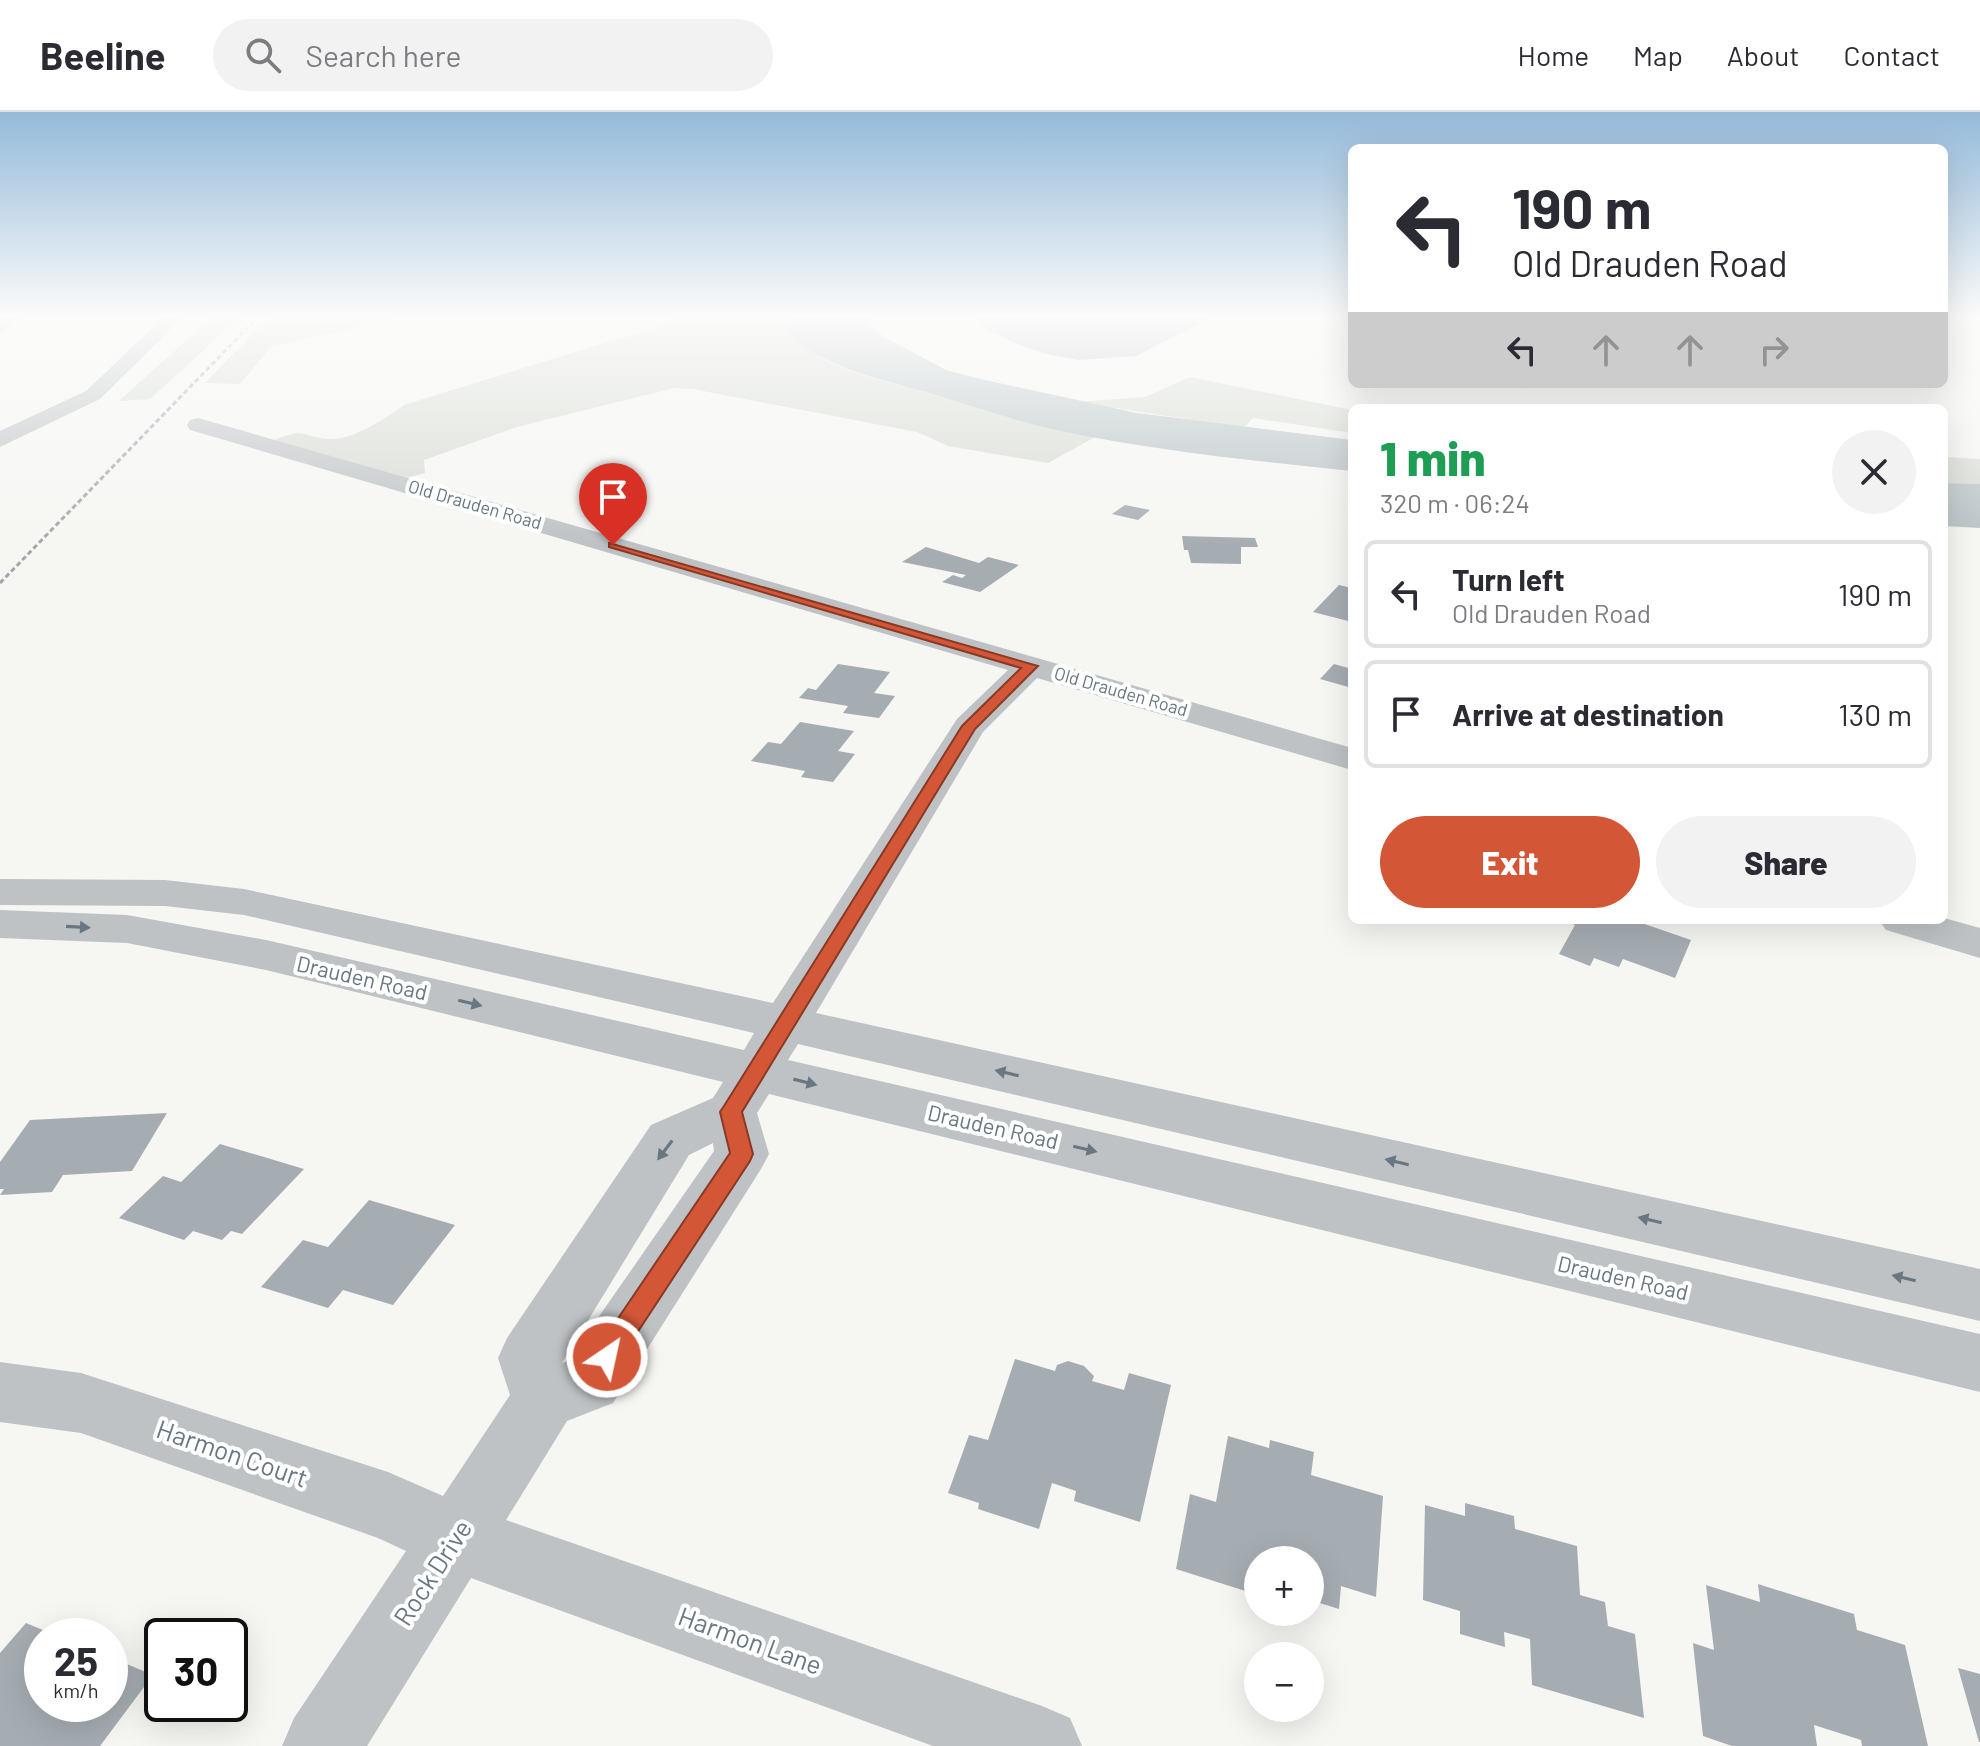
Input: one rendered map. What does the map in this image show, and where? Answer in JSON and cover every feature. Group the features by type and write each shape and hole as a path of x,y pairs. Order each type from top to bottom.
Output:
{"street":[{"path":"0,440 93,395"},
{"path":"0,447 69,418 88,405 93,395"},
{"name":"Old Drauden Road","path":"198,425 1348,758"},
{"path":"744,1091 969,726 1031,666"},
{"path":"0,892 165,893 244,902 1980,1295"},
{"name":"Drauden Road","path":"0,924 127,929 191,939 744,1091 1980,1363"},
{"path":"1915,924 1980,943"},
{"name":"Rock Drive","path":"322,1746 544,1400 590,1382 742,1154 744,1091"},
{"name":"Harmon Court","path":"0,1392 81,1403 388,1507 457,1538"},
{"name":"Harmon Lane","path":"457,1538 1042,1746"}],"shaded area":[{"path":"126,394 155,394 150,399 119,401"},
{"path":"439,394 649,394 517,427 424,460 425,473 406,478 274,440 298,433 338,439 368,428 404,405"},
{"path":"720,394 933,394 1012,418 1097,436 1048,463 948,446 917,432"},
{"path":"933,394 1051,394 1137,413 1348,439 1348,471 1169,450 1027,423"},
{"path":"1151,394 1275,394 1348,409 1348,432 1253,418 1243,428 1079,402"},
{"path":"1948,457 1980,459 1980,484 1948,483"},
{"path":"1948,483 1980,484 1980,528 1948,526"}],"building":[{"path":"1125,505 1150,510 1138,520 1112,514"},
{"path":"1182,536 1255,538 1258,547 1241,547 1241,564 1191,563 1188,550 1184,550"},
{"path":"926,547 979,563 988,557 1019,565 980,592 942,582 953,575 962,578 966,575 902,562"},
{"path":"1339,585 1348,587 1348,621 1313,612"},
{"path":"838,664 890,672 874,693 895,696 879,718 843,713 848,706 799,698 808,688 816,690"},
{"path":"1334,664 1348,668 1348,687 1320,679"},
{"path":"800,722 854,731 838,751 855,754 833,782 801,777 805,771 751,761 768,742 781,744"},
{"path":"1572,924 1645,924 1691,940 1675,978 1623,959 1619,967 1594,958 1590,966 1559,954 1575,925"},
{"path":"167,1113 132,1171 63,1175 52,1192 0,1195 4,1189 0,1189 0,1162 30,1120"},
{"path":"220,1144 304,1169 242,1234 231,1231 222,1240 193,1231 184,1240 119,1218 163,1176 181,1182"},
{"path":"369,1200 455,1225 393,1305 343,1290 328,1308 261,1287 303,1240 328,1247"},
{"path":"1015,1359 1055,1371 1057,1365 1068,1361 1084,1366 1094,1376 1092,1381 1124,1390 1129,1373 1171,1385 1140,1522 1074,1501 1076,1491 1052,1483 1039,1529 978,1509 979,1503 948,1493 969,1435 988,1440"},
{"path":"1228,1436 1269,1448 1270,1440 1314,1452 1311,1475 1383,1496 1376,1597 1341,1586 1339,1609 1324,1604 1324,1546 1244,1546 1244,1591 1176,1569 1190,1494 1216,1502"},
{"path":"1465,1503 1514,1516 1515,1529 1577,1546 1580,1595 1605,1602 1608,1626 1635,1634 1644,1718 1532,1685 1530,1639 1504,1632 1505,1647 1460,1634 1460,1611 1423,1600 1425,1505 1465,1516"},
{"path":"1758,1584 1854,1614 1857,1630 1905,1645 1928,1746 1862,1746 1861,1740 1814,1725 1817,1746 1732,1746 1703,1736 1693,1643 1714,1650 1706,1585 1760,1602"},
{"path":"24,1625 24,1722 118,1722 100,1746 0,1746 0,1653"},
{"path":"128,1665 144,1671 144,1687 128,1708"},
{"path":"1958,1668 1980,1674 1980,1742 1979,1742"}],"railway":[{"path":"0,583 183,394"}],"route":[{"path":"607,1357 742,1154 731,1112 969,726 1031,666 613,545"}]}
